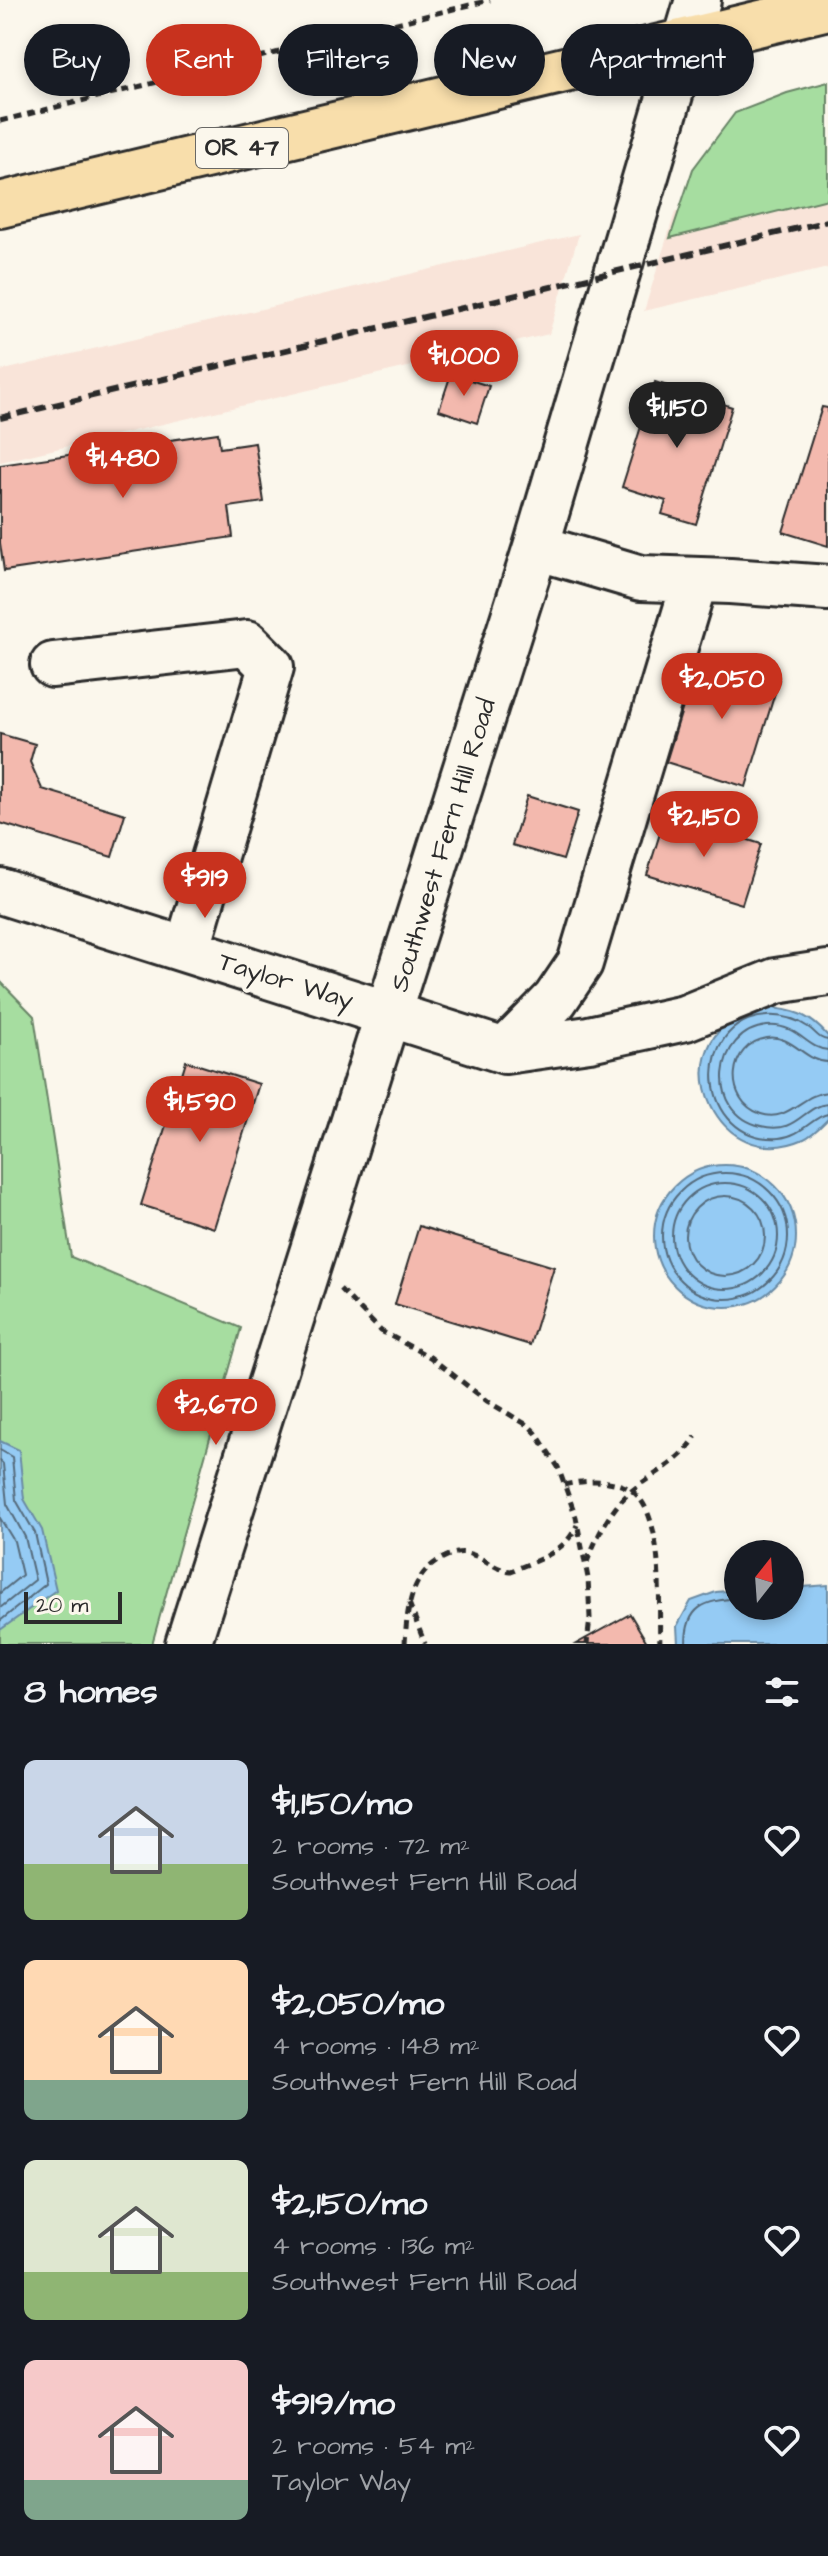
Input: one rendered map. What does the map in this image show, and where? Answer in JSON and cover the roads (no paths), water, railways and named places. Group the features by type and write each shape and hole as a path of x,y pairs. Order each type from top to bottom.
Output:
{"highway":[{"name":"OR 47","path":"754,26 828,7"},
{"name":"OR 47","path":"0,205 561,73"}],"street":[{"name":"Southwest Fern Hill Road","path":"691,24 698,0"},
{"name":"Southwest Fern Hill Road","path":"188,1644 536,547 670,96"},
{"path":"536,547 641,578 828,588"},
{"path":"505,1051 555,1000 580,963 695,580"},
{"path":"53,665 247,643 271,667 187,950"},
{"name":"Taylor Way","path":"0,891 505,1051"},
{"path":"505,1051 589,1039 685,1018 776,981 828,973"}],"water":[{"path":"764,1007 799,1014 814,1022 828,1036 828,1119 804,1139 773,1146 747,1141 726,1126 711,1105 704,1081 706,1055 718,1033 741,1015"},
{"path":"725,1165 752,1171 775,1186 790,1209 796,1236 790,1263 775,1286 752,1301 725,1307 698,1301 675,1286 660,1263 654,1236 660,1209 675,1186 698,1171"},
{"path":"0,1441 19,1450 24,1499 42,1530 56,1590 0,1630"},
{"path":"828,1585 828,1644 678,1644 677,1626 691,1601 724,1591 724,1620 804,1620 804,1587"}],"railway":[{"path":"0,418 828,221"}]}
